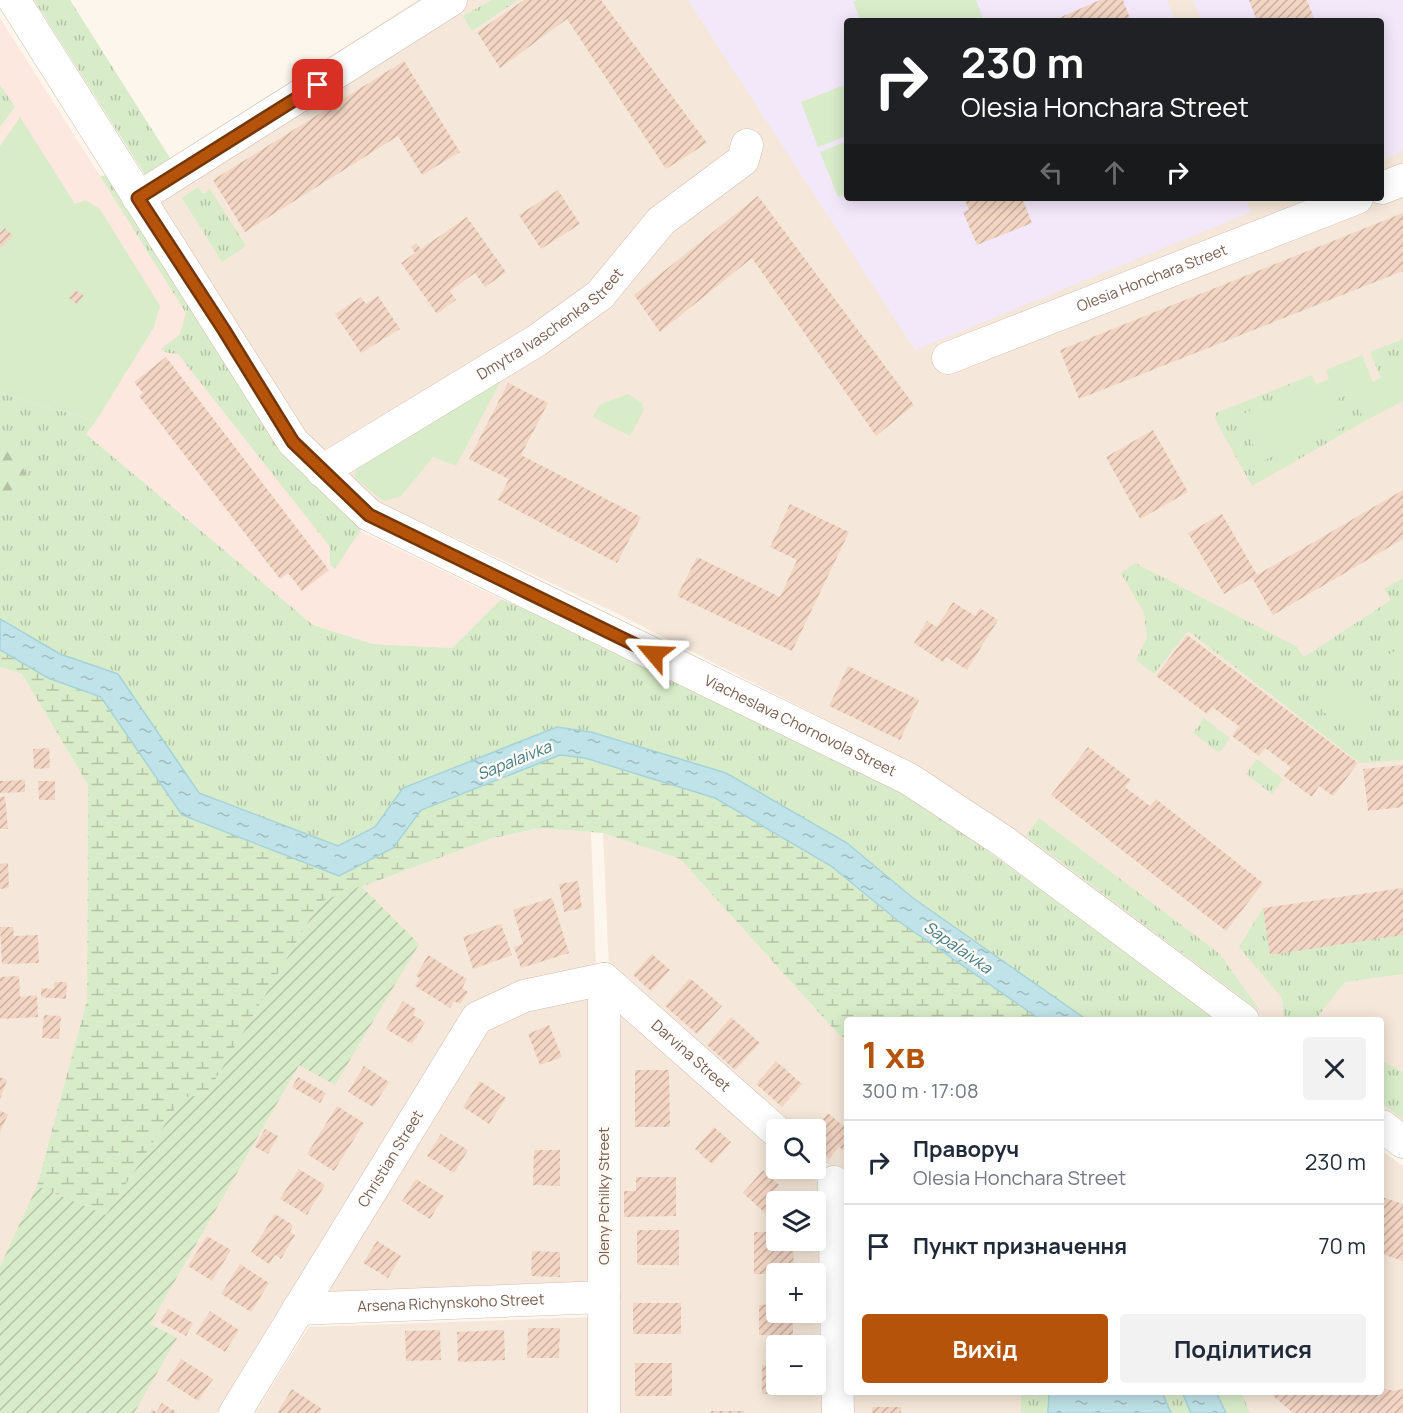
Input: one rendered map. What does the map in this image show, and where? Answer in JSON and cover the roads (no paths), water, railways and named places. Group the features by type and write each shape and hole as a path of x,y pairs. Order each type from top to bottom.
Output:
{"street":[{"name":"Viacheslava Chornovola Street","path":"14,0 293,442 369,515 909,779 1003,841 1238,1017"},
{"path":"138,198 451,0"},
{"name":"Dmytra Ivaschenka Street","path":"322,471 536,341 600,295 661,221 743,160 747,146"},
{"path":"1384,187 1403,180"},
{"name":"Olesia Honchara Street","path":"948,358 1349,201"},
{"name":"Darvina Street","path":"604,979 766,1122"},
{"name":"Oleny Pchilky Street","path":"604,979 604,1413"},
{"name":"Christian Street","path":"235,1413 477,1018 524,996 604,979"},
{"path":"1384,1128 1403,1142"},
{"path":"833,1177 838,1413"},
{"name":"Arsena Richynskoho Street","path":"298,1309 604,1297"}],"water":[{"name":"Sapalaivka","path":"0,619 60,654 118,674 199,793 338,846 375,827 403,788 557,727 591,732 726,773 847,843 913,898 1083,1017 1037,1017 897,920 831,866 715,798 585,758 560,755 421,810 393,848 339,876 182,815 101,697 48,678 0,650"},
{"path":"1049,1395 1163,1395 1171,1413 1048,1413"},
{"path":"1183,1395 1217,1395 1226,1413 1191,1413"}]}
